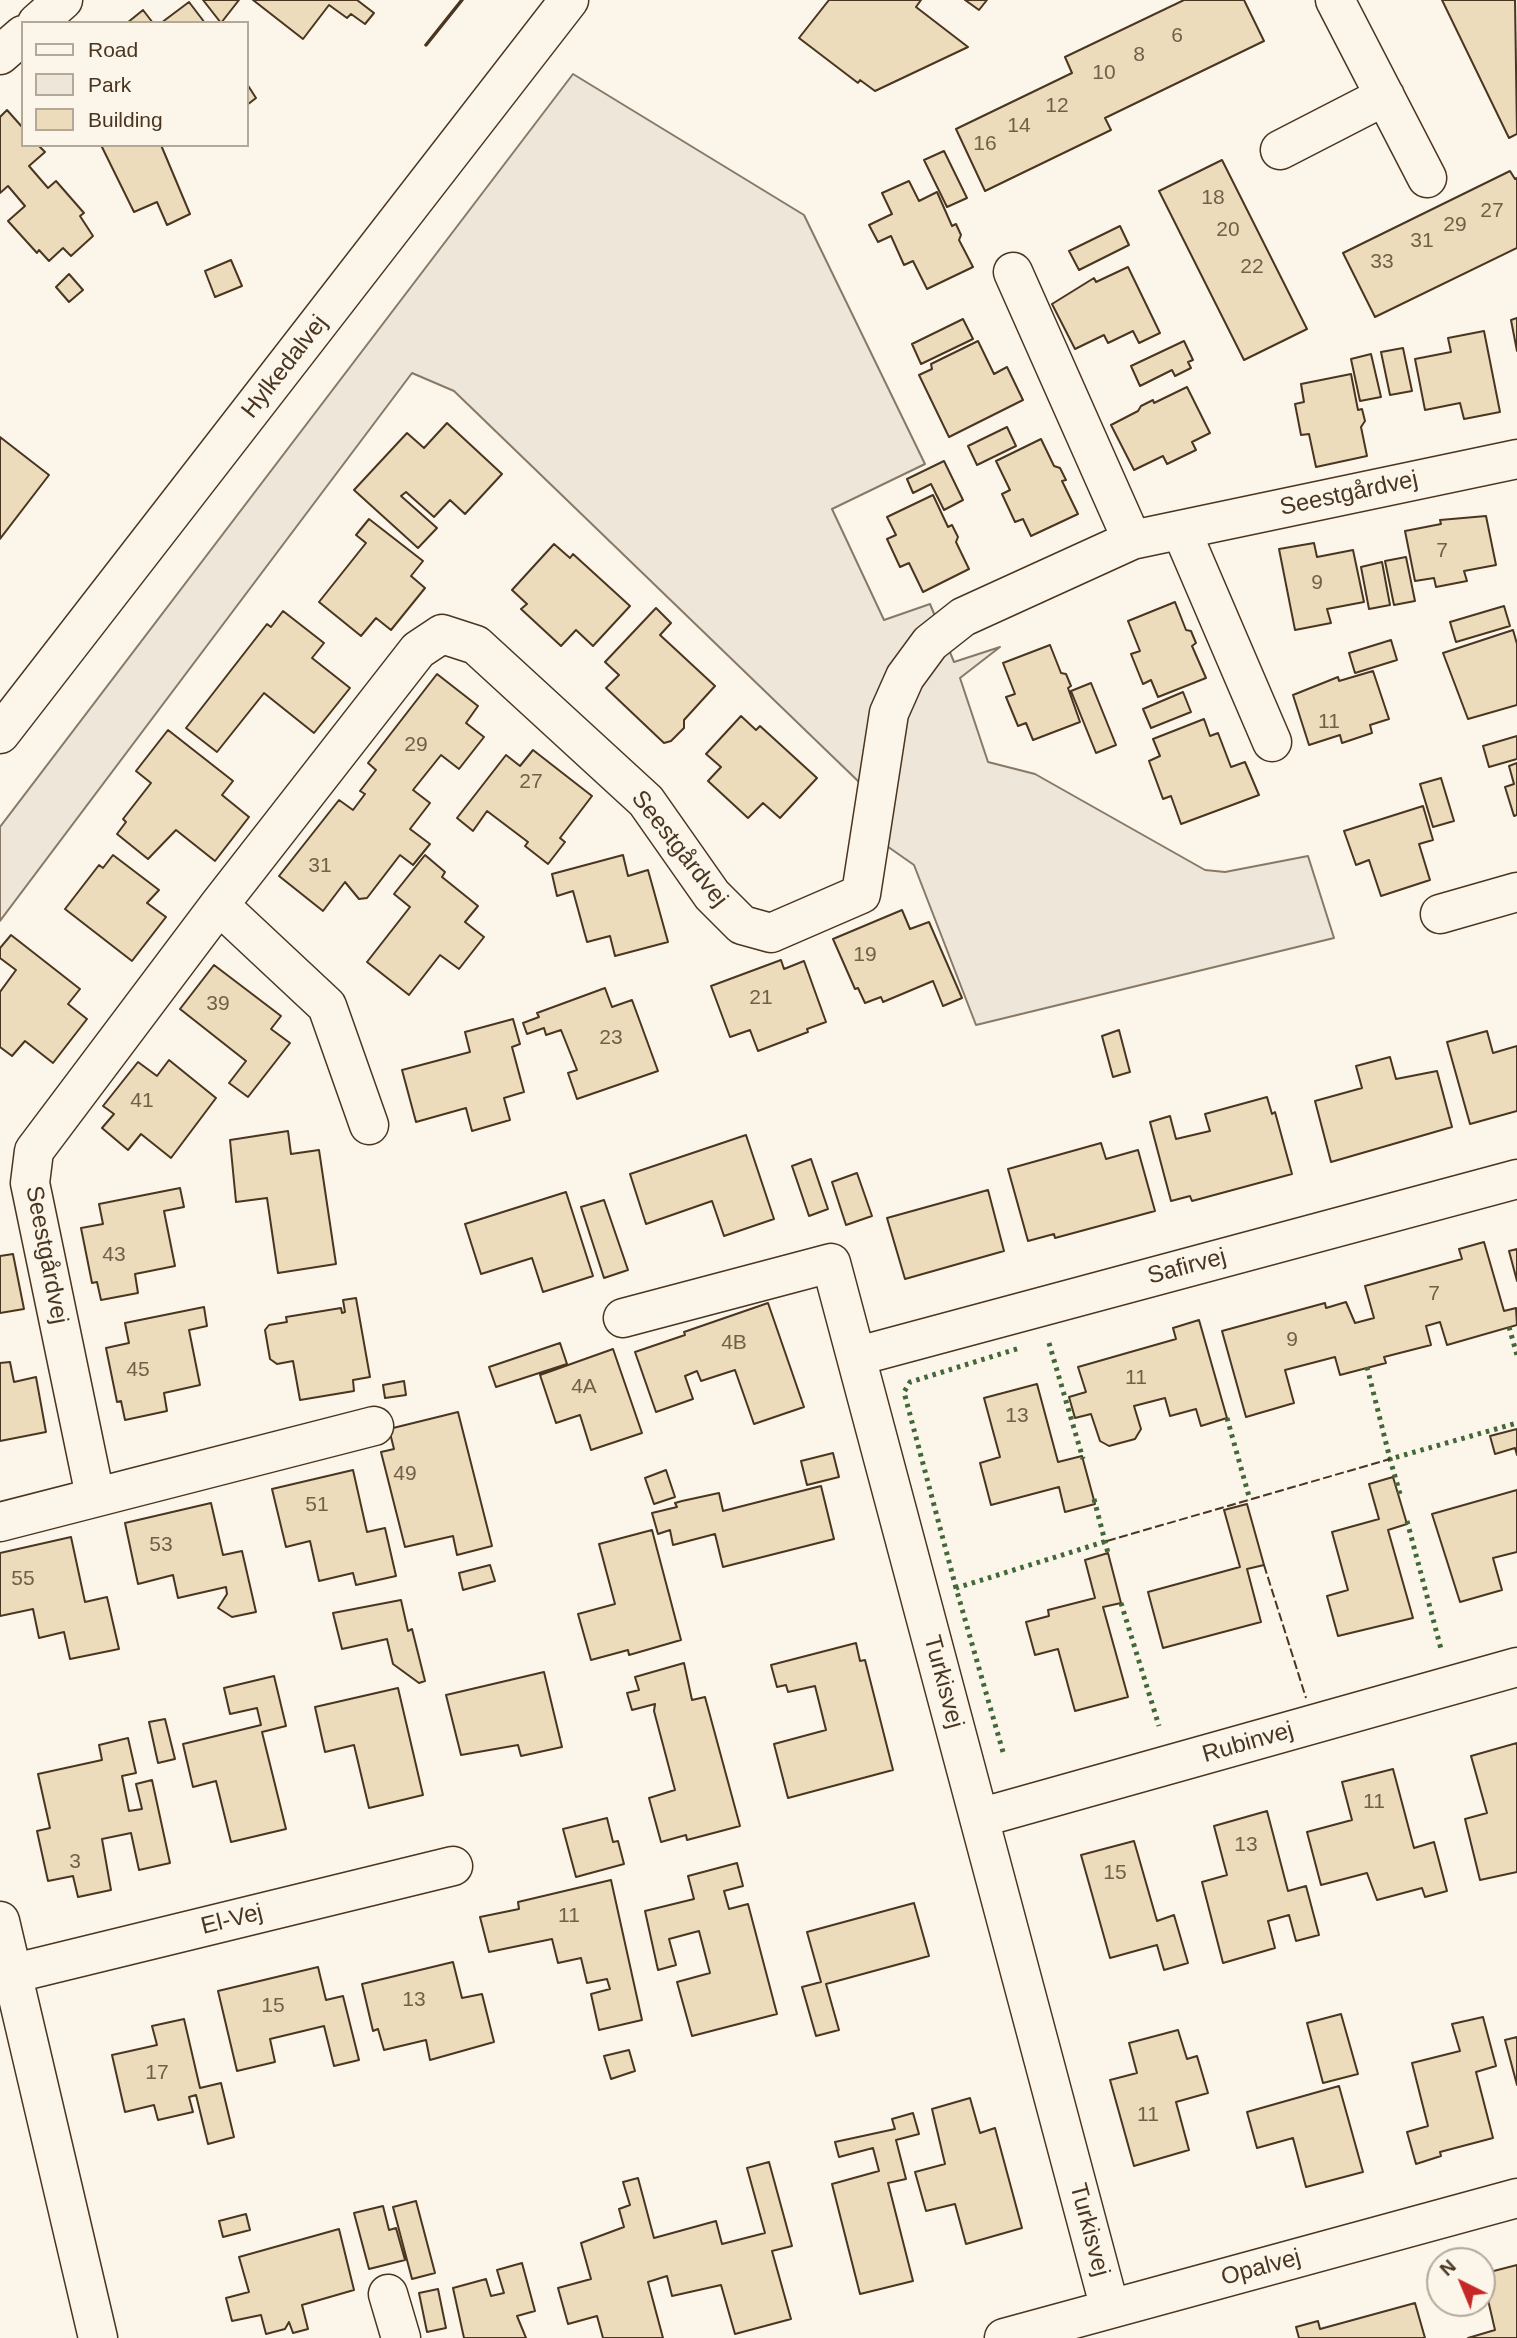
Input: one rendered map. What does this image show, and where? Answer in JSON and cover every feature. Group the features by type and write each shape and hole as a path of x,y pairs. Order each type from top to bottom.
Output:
{"street":[{"path":"39,21 63,0"},
{"name":"Hylkedalvej","path":"0,734 569,0"},
{"path":"1335,0 1427,178"},
{"path":"0,55 21,37"},
{"path":"1280,150 1385,96"},
{"path":"1013,272 1132,540"},
{"name":"Seestgårdvej","path":"95,1496 30,1183 34,1151 219,905 418,649 442,634 476,645 646,801 712,895 742,925 771,933 861,894 889,713 905,677 930,643 963,617 1132,540 1517,459"},
{"path":"1181,530 1272,742"},
{"path":"1440,914 1517,892"},
{"path":"219,905 327,1006 369,1125"},
{"name":"Safirvej","path":"858,1356 1517,1179"},
{"name":"Turkisvej","path":"623,1318 831,1263 858,1356 1110,2309"},
{"path":"0,1522 374,1426"},
{"name":"Rubinvej","path":"979,1818 1517,1667"},
{"name":"El-Vej","path":"98,2338 5,1951 453,1866"},
{"name":"Opalvej","path":"1004,2338 1517,2198"},
{"path":"388,2294 401,2338"}],"green space":[{"path":"573,74 804,215 925,464 832,509 884,620 930,604 954,662 1000,647 960,678 988,762 1035,774 1205,870 1225,872 1308,856 1334,938 976,1025 914,865 874,837 859,782 454,391 412,373 0,921 0,827"}],"building":[{"path":"203,0 239,0 223,21 219,21"},
{"path":"253,0 357,0 374,13 365,24 351,14 347,18 329,5 303,39"},
{"path":"829,0 921,0 916,7 968,47 875,91 860,80 858,83 799,38"},
{"path":"965,0 987,0 979,10"},
{"path":"1184,0 1244,0 1264,41 1105,118 1111,130 985,191 956,129 1072,73 1065,57"},
{"path":"1442,0 1515,0 1517,134 1509,138"},
{"path":"189,2 203,21 164,21"},
{"path":"143,10 151,21 129,21"},
{"path":"248,86 256,98 248,104"},
{"path":"7,110 21,126 21,147 40,147 45,152 29,166 48,188 56,181 84,213 80,216 93,236 71,256 63,248 49,261 39,250 37,253 8,221 25,206 8,186 0,193 0,117"},
{"path":"102,147 162,147 190,214 167,225 157,202 134,212"},
{"path":"944,151 967,198 947,207 924,160"},
{"path":"1222,160 1307,329 1244,360 1159,191"},
{"path":"1510,171 1515,179 1517,178 1517,248 1375,317 1343,253"},
{"path":"909,181 919,201 937,192 952,226 956,224 961,235 959,240 973,267 927,289 913,261 904,265 891,236 878,242 869,225 892,214 882,193"},
{"path":"1120,226 1129,245 1079,270 1069,251"},
{"path":"231,260 242,286 215,297 205,271"},
{"path":"1128,267 1160,333 1139,343 1133,331 1108,343 1104,335 1075,349 1052,304 1094,278 1096,282"},
{"path":"69,274 83,290 69,302 56,287"},
{"path":"1517,318 1517,351 1511,320"},
{"path":"963,319 973,339 921,364 912,344"},
{"path":"1484,331 1500,412 1464,419 1460,403 1425,410 1415,359 1451,352 1448,338"},
{"path":"978,341 994,374 1007,367 1023,400 949,437 919,375 932,369 931,364"},
{"path":"1184,341 1193,360 1188,362 1191,368 1175,376 1172,370 1140,386 1131,366"},
{"path":"1403,348 1412,391 1390,395 1381,352"},
{"path":"1371,354 1381,397 1360,401 1351,359"},
{"path":"1351,374 1358,410 1362,409 1365,421 1361,427 1367,456 1316,467 1309,434 1301,435 1295,404 1304,402 1301,384"},
{"path":"1187,387 1210,433 1192,442 1196,450 1167,464 1163,456 1134,470 1111,425 1153,400 1154,403"},
{"path":"447,423 502,474 465,514 450,500 434,517 406,492 401,496 437,528 418,548 354,490 407,433 424,448"},
{"path":"1007,427 1016,446 977,465 968,446"},
{"path":"0,437 49,475 0,539"},
{"path":"1041,439 1054,466 1060,468 1066,480 1062,481 1078,514 1031,536 1023,519 1015,522 1002,494 1010,490 996,461"},
{"path":"944,461 963,500 944,510 931,484 913,493 907,479"},
{"path":"933,495 948,527 952,525 958,537 956,542 969,569 923,592 909,563 900,567 887,539 896,535 887,517"},
{"path":"1486,516 1496,565 1464,571 1467,581 1436,587 1434,578 1415,581 1405,531 1441,524 1440,520"},
{"path":"369,519 423,561 411,576 425,588 391,630 376,618 361,636 319,602 366,543 356,535"},
{"path":"1314,543 1317,557 1353,550 1364,602 1327,609 1331,623 1295,630 1279,549"},
{"path":"554,544 570,558 573,554 630,606 593,646 576,630 561,646 521,609 527,604 512,590"},
{"path":"1406,557 1415,601 1394,605 1385,561"},
{"path":"1382,562 1390,605 1369,609 1361,567"},
{"path":"1175,602 1186,630 1191,631 1196,643 1192,646 1206,678 1158,697 1151,680 1143,684 1131,654 1140,651 1128,621"},
{"path":"1504,606 1510,626 1456,642 1450,622"},
{"path":"656,608 671,623 660,635 715,686 684,720 684,728 671,741 664,743 606,688 619,675 605,662"},
{"path":"283,611 324,643 312,658 350,688 314,733 264,693 217,752 186,728 267,624 271,627"},
{"path":"1513,630 1517,644 1517,705 1468,719 1443,653"},
{"path":"1391,640 1397,660 1355,673 1349,653"},
{"path":"1050,645 1061,673 1066,674 1071,686 1068,688 1080,722 1033,740 1026,723 1018,726 1006,697 1015,694 1003,663"},
{"path":"1373,671 1389,719 1370,725 1372,733 1342,743 1340,735 1309,745 1293,695 1338,677 1339,681"},
{"path":"437,674 478,706 466,723 484,737 459,769 441,755 413,790 430,803 410,829 430,844 413,865 400,855 367,898 359,899 345,882 323,911 279,876 339,800 353,810 365,794 360,791 376,770 368,763"},
{"path":"1091,683 1116,745 1096,753 1071,691"},
{"path":"1183,692 1191,712 1151,728 1143,709"},
{"path":"741,716 756,730 760,726 817,778 780,818 763,803 748,818 708,781 721,767 706,754"},
{"path":"1204,719 1210,736 1218,733 1231,767 1245,762 1259,795 1181,824 1171,796 1163,799 1149,761 1160,756 1153,739"},
{"path":"168,730 233,781 222,795 249,817 215,861 176,830 148,859 117,834 126,822 123,819 151,783 136,771"},
{"path":"1517,736 1517,759 1489,767 1483,746"},
{"path":"533,750 592,796 560,838 565,842 548,864 525,846 528,842 487,811 473,831 457,818 506,755 520,766"},
{"path":"1517,763 1517,815 1514,816 1505,787 1514,784 1509,766"},
{"path":"1441,778 1454,821 1433,827 1420,784"},
{"path":"1423,806 1433,840 1419,844 1430,880 1381,896 1369,860 1356,865 1344,831"},
{"path":"113,855 159,890 147,903 166,917 132,961 65,909 99,865 103,868"},
{"path":"425,855 445,872 442,877 478,906 465,922 484,937 459,969 440,955 409,995 367,962 410,907 394,894"},
{"path":"623,855 628,876 648,870 668,942 615,956 610,936 587,942 573,891 557,896 552,874"},
{"path":"902,910 910,929 929,922 962,998 943,1006 933,981 883,1002 881,997 865,1003 858,988 855,989 833,939"},
{"path":"11,935 80,989 68,1004 87,1019 53,1063 25,1041 12,1056 0,1047 0,992 16,970 0,958 0,948"},
{"path":"781,960 784,969 804,961 826,1022 807,1029 808,1032 758,1051 750,1030 730,1037 711,986"},
{"path":"214,965 281,1016 271,1029 290,1043 248,1097 229,1083 246,1061 180,1009"},
{"path":"605,988 612,1007 632,1000 658,1071 577,1099 568,1073 577,1070 561,1030 546,1035 544,1028 527,1034 523,1023 539,1017 537,1013"},
{"path":"513,1019 520,1044 512,1047 524,1092 504,1098 510,1120 472,1131 466,1108 416,1122 402,1070 470,1052 465,1032"},
{"path":"1119,1030 1130,1072 1113,1077 1102,1036"},
{"path":"1487,1031 1493,1053 1517,1046 1517,1111 1470,1124 1447,1042"},
{"path":"1390,1057 1396,1079 1437,1071 1452,1127 1331,1162 1315,1101 1362,1088 1356,1066"},
{"path":"169,1060 216,1098 171,1158 141,1134 128,1150 102,1128 114,1114 103,1106 138,1062 157,1076"},
{"path":"1267,1097 1272,1114 1275,1112 1292,1174 1192,1201 1190,1196 1171,1201 1150,1122 1170,1116 1176,1139 1210,1131 1205,1114"},
{"path":"288,1131 291,1154 319,1150 336,1264 278,1273 267,1198 236,1202 230,1140"},
{"path":"746,1135 774,1219 724,1236 712,1201 646,1224 630,1174"},
{"path":"1101,1143 1106,1159 1138,1150 1155,1211 1055,1238 1054,1234 1028,1241 1008,1169"},
{"path":"811,1159 828,1209 809,1216 792,1166"},
{"path":"857,1173 872,1216 846,1225 832,1182"},
{"path":"180,1188 184,1207 164,1211 175,1266 135,1274 138,1293 101,1300 97,1282 92,1283 81,1228 103,1224 99,1204"},
{"path":"988,1190 1004,1251 905,1279 887,1218"},
{"path":"566,1192 593,1276 543,1292 532,1258 481,1274 465,1224"},
{"path":"604,1200 628,1270 604,1278 581,1207"},
{"path":"1484,1242 1504,1311 1516,1308 1517,1325 1447,1345 1440,1322 1426,1326 1431,1345 1384,1357 1386,1363 1340,1375 1335,1357 1285,1370 1294,1403 1246,1417 1222,1331 1325,1303 1326,1308 1346,1302 1355,1323 1374,1318 1365,1286 1462,1259 1459,1249"},
{"path":"1517,1249 1517,1281 1509,1251"},
{"path":"13,1254 24,1309 0,1313 0,1256"},
{"path":"356,1298 370,1377 353,1380 354,1391 300,1400 293,1361 277,1364 270,1359 265,1330 269,1325 287,1322 286,1317 341,1308 342,1313 345,1312 343,1300"},
{"path":"768,1303 804,1407 754,1424 735,1370 701,1381 697,1371 685,1376 693,1399 656,1412 635,1352"},
{"path":"204,1307 207,1326 189,1330 200,1385 164,1393 167,1411 125,1420 121,1401 117,1402 106,1348 129,1343 125,1323"},
{"path":"1199,1320 1227,1418 1201,1426 1196,1409 1170,1416 1165,1398 1134,1406 1141,1429 1135,1439 1109,1446 1100,1441 1091,1414 1075,1418 1069,1397 1086,1392 1078,1367 1176,1339 1173,1328"},
{"path":"560,1343 567,1364 496,1387 489,1367"},
{"path":"613,1349 642,1433 591,1450 580,1415 556,1423 540,1375"},
{"path":"10,1362 14,1382 36,1377 46,1432 0,1441 0,1363"},
{"path":"404,1381 406,1395 385,1398 383,1385"},
{"path":"1037,1384 1058,1462 1082,1456 1095,1504 1065,1512 1059,1487 991,1505 980,1463 1000,1457 984,1398"},
{"path":"458,1412 492,1546 457,1555 453,1536 405,1547 381,1452 394,1449 389,1429"},
{"path":"1517,1429 1517,1455 1515,1448 1495,1454 1490,1436"},
{"path":"833,1453 839,1477 807,1485 801,1461"},
{"path":"353,1470 367,1532 385,1528 396,1576 356,1585 353,1573 319,1581 310,1541 286,1547 272,1489"},
{"path":"666,1470 675,1497 654,1504 645,1478"},
{"path":"1393,1477 1407,1524 1388,1530 1413,1618 1338,1636 1327,1596 1348,1590 1332,1532 1379,1519 1369,1484"},
{"path":"821,1486 834,1539 723,1567 715,1534 673,1545 670,1530 658,1534 652,1513 677,1507 675,1503 719,1493 723,1511"},
{"path":"1517,1490 1517,1552 1493,1558 1502,1590 1460,1602 1432,1514"},
{"path":"211,1503 223,1555 242,1551 256,1612 232,1617 218,1608 227,1594 226,1587 178,1598 173,1575 138,1584 125,1523"},
{"path":"1247,1504 1264,1565 1247,1569 1261,1622 1163,1648 1148,1592 1240,1567 1224,1510"},
{"path":"652,1530 681,1640 629,1655 628,1650 591,1660 578,1614 615,1604 599,1544"},
{"path":"71,1537 85,1602 107,1597 119,1649 70,1659 64,1632 39,1638 33,1609 0,1616 0,1553"},
{"path":"1108,1553 1121,1603 1103,1607 1128,1697 1075,1711 1058,1649 1035,1655 1026,1622 1049,1616 1048,1610 1095,1598 1085,1560"},
{"path":"490,1565 495,1581 463,1590 459,1573"},
{"path":"401,1600 408,1631 412,1629 425,1681 419,1683 393,1664 387,1639 342,1649 333,1613"},
{"path":"856,1643 860,1661 865,1660 893,1770 788,1798 774,1744 826,1730 815,1686 788,1692 786,1685 777,1687 771,1665"},
{"path":"684,1663 692,1700 705,1697 740,1826 687,1840 686,1835 661,1842 649,1798 675,1790 654,1711 655,1704 632,1710 627,1693 639,1690 635,1677"},
{"path":"544,1672 562,1747 521,1756 518,1745 461,1755 446,1695"},
{"path":"274,1676 286,1726 262,1732 286,1829 231,1842 216,1781 193,1787 183,1744 261,1725 257,1708 230,1714 224,1688"},
{"path":"398,1688 423,1795 369,1808 354,1745 325,1752 315,1707"},
{"path":"165,1719 175,1759 158,1763 149,1722"},
{"path":"128,1738 136,1773 122,1776 129,1811 142,1809 136,1784 152,1780 170,1863 139,1870 131,1833 102,1839 111,1890 78,1897 73,1876 48,1881 37,1831 50,1828 38,1774 102,1760 99,1745"},
{"path":"1517,1743 1517,1872 1480,1880 1465,1819 1487,1813 1471,1756"},
{"path":"1393,1769 1414,1848 1434,1842 1447,1891 1425,1897 1422,1888 1377,1900 1367,1873 1321,1885 1307,1832 1352,1820 1342,1782"},
{"path":"1267,1811 1288,1891 1306,1886 1319,1935 1296,1941 1289,1915 1268,1921 1275,1948 1223,1963 1202,1882 1227,1875 1214,1826"},
{"path":"607,1818 613,1842 618,1841 624,1864 576,1877 563,1829"},
{"path":"1134,1841 1157,1921 1174,1915 1188,1963 1164,1970 1157,1945 1110,1958 1081,1855"},
{"path":"737,1863 743,1886 724,1891 729,1909 748,1904 777,2014 692,2036 677,1982 710,1973 699,1931 669,1939 676,1965 658,1970 645,1911 694,1899 688,1876"},
{"path":"611,1880 642,2020 599,2030 591,1994 610,1989 607,1979 587,1983 581,1958 558,1963 552,1939 489,1952 480,1917 519,1909 518,1902"},
{"path":"914,1903 929,1956 826,1984 839,2030 816,2036 802,1987 821,1982 807,1932"},
{"path":"453,1962 462,1998 482,1994 494,2042 430,2060 426,2040 384,2050 378,2029 373,2031 362,1984"},
{"path":"318,1967 326,2000 343,1996 359,2060 334,2066 324,2026 270,2039 275,2062 237,2071 218,1991"},
{"path":"1341,2014 1358,2074 1323,2083 1307,2023"},
{"path":"1483,2017 1496,2066 1476,2072 1493,2138 1440,2152 1441,2156 1416,2164 1407,2132 1428,2126 1412,2063 1460,2051 1452,2024"},
{"path":"184,2019 200,2088 221,2083 234,2137 208,2144 196,2095 189,2097 193,2112 158,2120 154,2105 125,2112 112,2055 157,2045 152,2026"},
{"path":"1178,2030 1187,2059 1197,2056 1208,2093 1176,2102 1189,2150 1134,2166 1110,2080 1137,2073 1129,2043"},
{"path":"1517,2037 1517,2085 1505,2040"},
{"path":"629,2050 635,2071 611,2079 604,2056"},
{"path":"1339,2086 1363,2172 1306,2187 1293,2138 1257,2148 1247,2112"},
{"path":"970,2098 980,2133 995,2128 1022,2228 966,2244 955,2204 926,2211 915,2172 945,2164 932,2109"},
{"path":"913,2113 919,2134 896,2140 906,2179 888,2183 913,2281 860,2294 832,2184 879,2171 873,2148 839,2157 835,2142 895,2129 892,2119"},
{"path":"769,2162 792,2246 772,2251 791,2319 735,2334 721,2285 672,2296 667,2276 648,2282 663,2338 603,2338 597,2316 568,2324 558,2288 591,2279 581,2243 624,2227 619,2209 630,2205 623,2182 638,2178 654,2238 716,2221 722,2244 765,2233 747,2168"},
{"path":"416,2201 435,2273 412,2279 393,2207"},
{"path":"383,2206 389,2230 396,2228 405,2260 369,2269 354,2213"},
{"path":"246,2214 250,2230 223,2237 219,2221"},
{"path":"339,2229 354,2290 302,2305 308,2329 293,2333 289,2322 285,2329 266,2334 261,2315 232,2321 226,2298 249,2292 239,2257"},
{"path":"522,2263 535,2311 517,2316 526,2338 464,2338 453,2288 486,2279 491,2296 504,2293 497,2270"},
{"path":"1517,2265 1517,2338 1468,2338 1495,2330 1492,2317 1496,2317 1496,2270"},
{"path":"438,2289 446,2328 427,2332 419,2293"},
{"path":"1415,2303 1425,2338 1299,2338 1296,2327 1318,2321 1320,2329"}],"hedge":[{"path":"1509,1327 1517,1355"},
{"path":"1049,1343 1083,1459"},
{"path":"956,1588 904,1392 910,1382 1020,1348"},
{"path":"1367,1367 1390,1459"},
{"path":"1227,1418 1250,1500"},
{"path":"1400,1494 1390,1459 1517,1423"},
{"path":"1094,1499 1108,1553"},
{"path":"1407,1521 1441,1649"},
{"path":"1003,1752 956,1588 1107,1541"},
{"path":"1121,1603 1159,1726"}],"fence":[{"path":"1107,1541 1390,1459"},
{"path":"1264,1565 1306,1698"}],"wall":[{"path":"426,45 462,0"}]}
